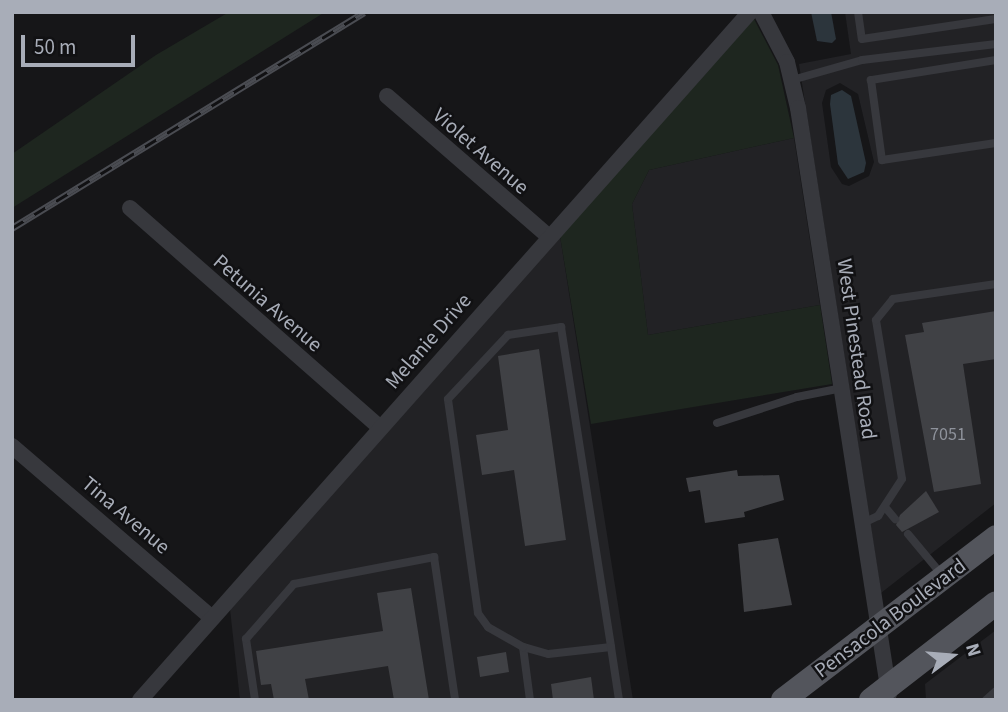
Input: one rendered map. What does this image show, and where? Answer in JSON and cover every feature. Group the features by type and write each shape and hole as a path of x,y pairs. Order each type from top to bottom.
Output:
{"main road":[{"name":"Pensacola Boulevard","path":"783,700 996,537"},
{"path":"883,695 996,603"}],"street":[{"name":"Melanie Drive","path":"140,700 548,236 750,12"},
{"name":"West Pinestead Road","path":"761,12 792,80 842,388 877,629 883,695"},
{"name":"Violet Avenue","path":"387,96 548,236"},
{"name":"Petunia Avenue","path":"130,208 380,428"},
{"name":"Tina Avenue","path":"12,446 212,618"}],"lane":[{"path":"858,12 862,39 996,19"},
{"path":"792,80 862,61 996,44"},
{"path":"996,60 871,80 882,160 996,143"},
{"path":"861,524 885,507 902,479 876,320 894,299 996,284"},
{"path":"611,647 548,654 523,647 488,627 478,613 448,399 508,335 561,327 611,647 619,700"},
{"path":"717,422 797,397 842,388"},
{"path":"885,507 895,519"},
{"path":"908,534 944,577"},
{"path":"255,700 246,639 294,584 434,557 455,700"},
{"path":"523,647 530,700"},
{"path":"986,700 996,691"}],"shaded area":[{"path":"229,12 325,12 12,208 12,154 156,55"},
{"path":"811,12 831,12 836,39 832,43 817,41"},
{"path":"845,12 996,12 996,503 881,593 799,64 851,54","holes":["840,83 858,94 874,162 869,176 849,186 842,184 831,167 822,103 826,90"]},
{"path":"754,19 778,65 794,138 649,170 632,204 648,335 820,305 832,384 591,424 560,236"},
{"path":"842,90 851,96 866,163 864,172 848,179 838,164 830,104 831,95"},
{"path":"794,138 820,305 648,335 632,204 649,170"},
{"path":"560,236 633,700 240,700 230,609"},
{"path":"996,630 996,700 926,700 925,684"}],"building":[{"path":"996,311 996,359 963,364 981,484 934,492 905,335 924,332 922,323"},
{"path":"539,349 566,540 525,546 514,470 482,475 476,435 508,430 498,356"},
{"path":"737,470 738,476 779,475 784,500 744,512 745,517 705,523 700,490 689,492 686,478"},
{"path":"926,491 939,512 902,532 896,525 900,515"},
{"path":"778,538 792,605 744,612 738,544"},
{"path":"411,588 429,700 394,700 388,666 305,679 309,700 274,700 271,684 261,685 256,651 383,631 377,593"},
{"path":"506,652 509,672 480,677 477,657"},
{"path":"591,677 594,700 553,700 551,684"}],"railway":[{"path":"12,228 364,12"}]}
